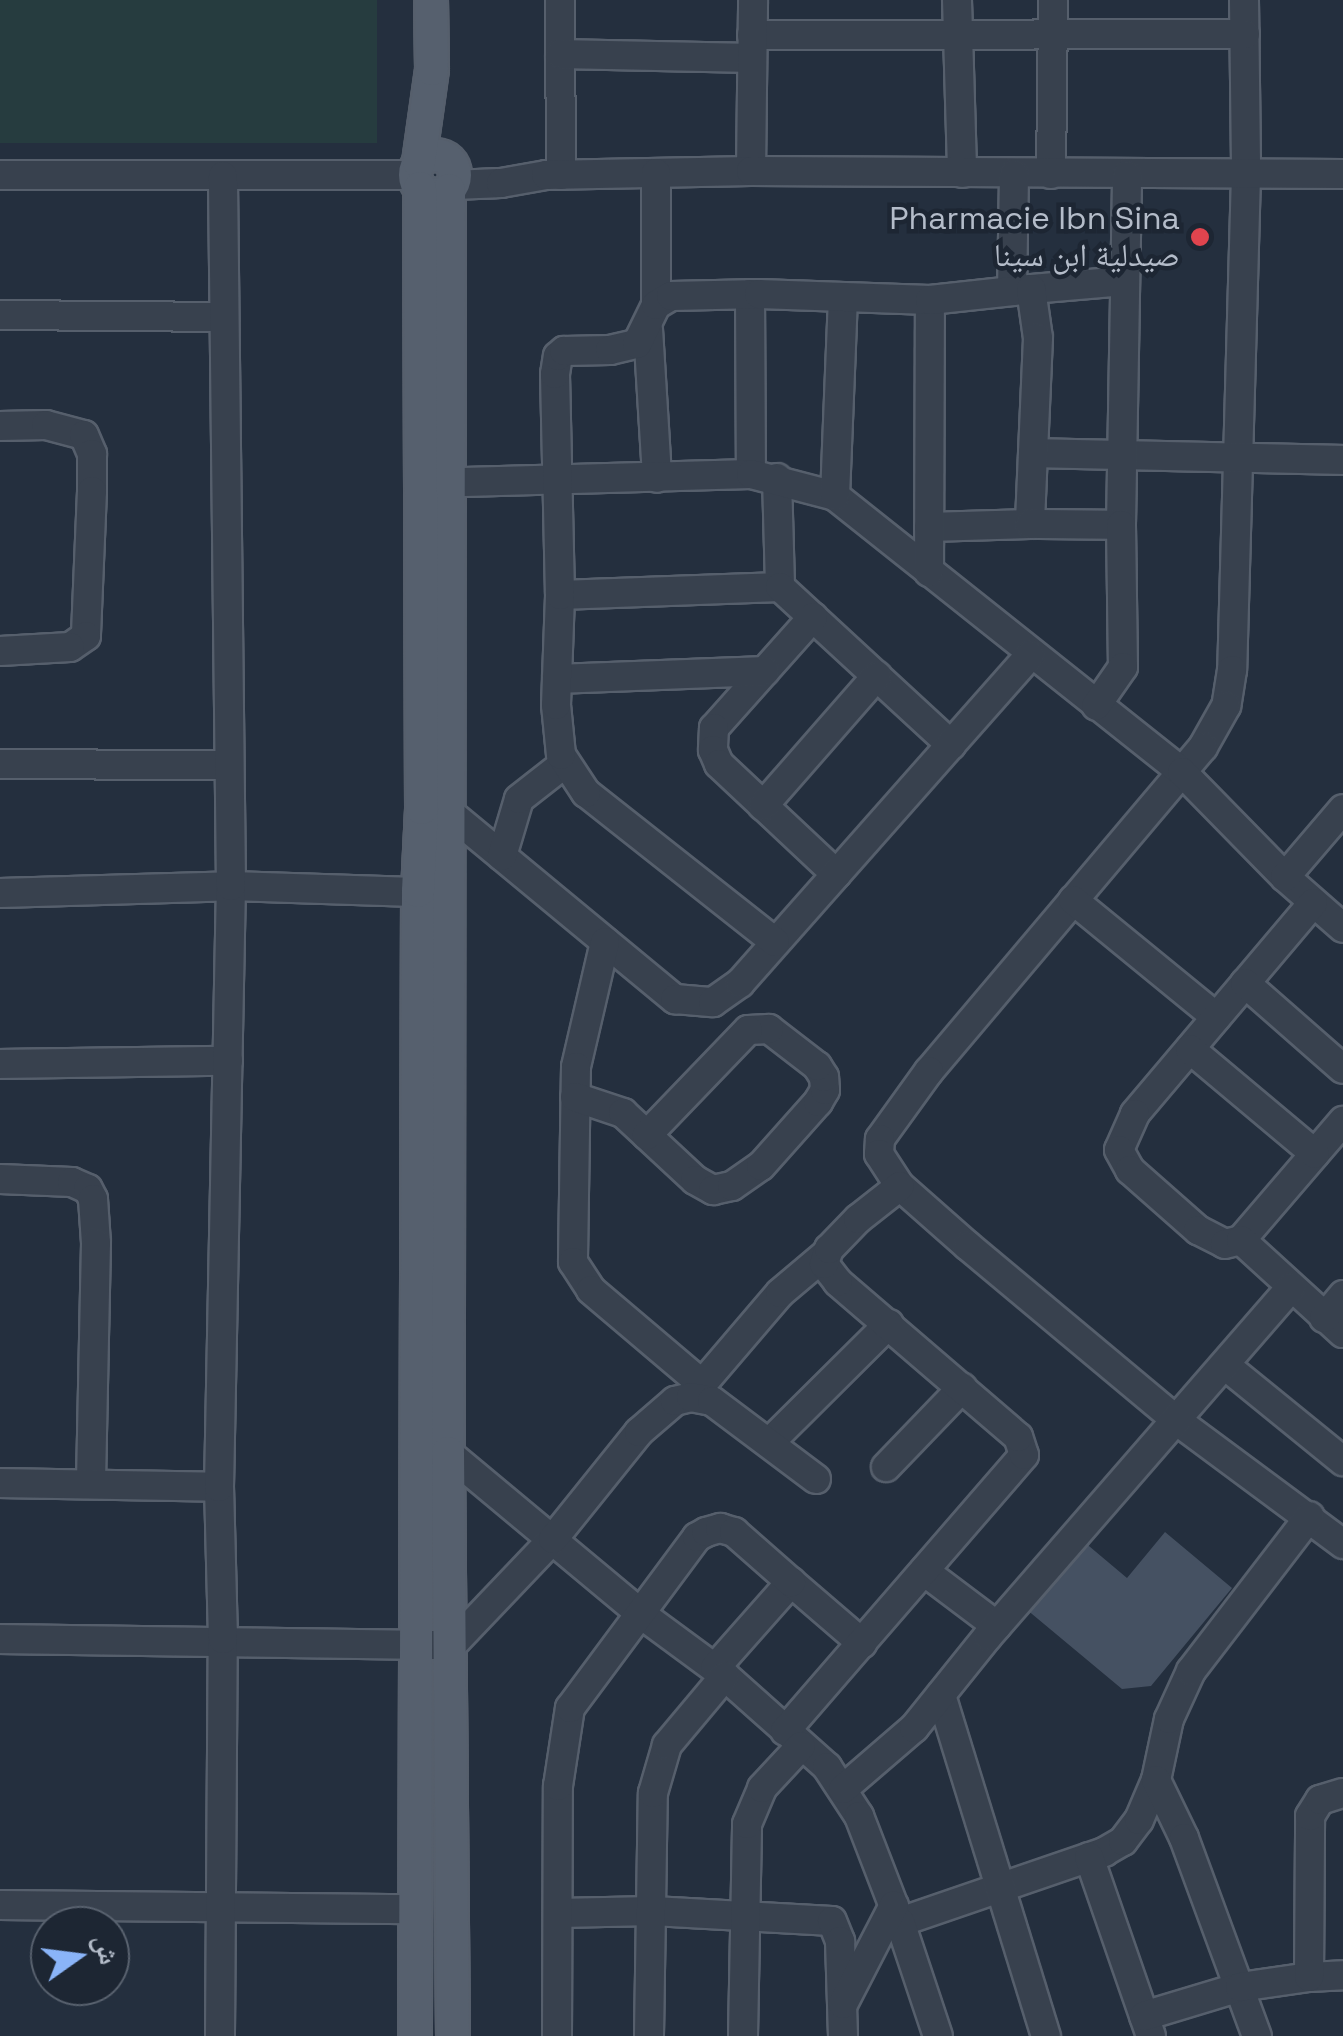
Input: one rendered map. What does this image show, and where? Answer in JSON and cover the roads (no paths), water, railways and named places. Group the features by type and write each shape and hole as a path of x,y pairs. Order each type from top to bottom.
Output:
{"main road":[{"path":"415,2036 413,1908 419,1641 432,1450 451,894 437,812 437,175 431,0"},
{"path":"437,812 418,892 432,1450 452,1645 452,2036"}],"street":[{"path":"554,175 560,0"},
{"path":"751,171 753,0"},
{"path":"956,0 962,173"},
{"path":"1051,174 1053,0"},
{"path":"1244,0 1246,176 1232,670 1226,706 1216,727 1182,772 929,1071 880,1139 879,1154 900,1186 1176,1420 1343,1544"},
{"path":"560,54 1052,32 1245,34"},
{"path":"0,175 437,175 501,183 554,175 751,171 1343,174"},
{"path":"656,173 652,316 657,478"},
{"path":"1014,174 1022,290 1038,338 1030,524"},
{"path":"1096,706 1123,667 1121,525 1127,174"},
{"path":"220,2036 223,1639 220,1486 231,886 223,176"},
{"path":"775,942 586,793 565,763 558,737 556,679 560,595 558,356 570,349 610,350 638,344 652,316 671,296 750,294 930,300 1125,281"},
{"path":"750,294 764,476 780,587 950,744"},
{"path":"835,496 843,297"},
{"path":"929,572 930,300"},
{"path":"0,316 222,317"},
{"path":"0,426 46,425 84,435 92,454 92,492 90,624 86,636 70,647 0,651"},
{"path":"1032,453 1343,460"},
{"path":"436,483 764,476 835,496 1030,656 1182,772 1286,878 1343,928"},
{"path":"929,528 1121,525"},
{"path":"560,595 780,587"},
{"path":"813,617 714,728 712,740 719,764 836,874"},
{"path":"437,812 502,856 675,1000 703,1004 740,983 1030,656"},
{"path":"556,679 765,671"},
{"path":"763,806 876,676"},
{"path":"502,856 519,799 565,763"},
{"path":"0,764 228,765"},
{"path":"1286,878 1343,810"},
{"path":"0,893 231,886 451,894"},
{"path":"1073,900 1216,1017"},
{"path":"1313,903 1135,1114 1120,1150 1130,1170 1206,1236 1225,1244 1241,1240 1343,1121"},
{"path":"606,942 578,1043 570,1242 576,1268 591,1290 696,1390 816,1479"},
{"path":"1244,984 1343,1068"},
{"path":"575,1096 623,1113 695,1180 712,1190 732,1186 760,1166 818,1102 825,1090 824,1076 769,1028 748,1030 647,1135"},
{"path":"1190,1048 1315,1154"},
{"path":"0,1064 228,1061"},
{"path":"0,1179 72,1182 88,1189 93,1199 96,1243 91,1484"},
{"path":"0,1639 419,1641 452,1645 553,1539 640,1432 675,1401 696,1390 795,1277 824,1256 858,1219 900,1186"},
{"path":"1241,1240 1333,1326 1343,1296"},
{"path":"743,2036 747,1824 753,1805 793,1738 862,1644 1024,1455 1018,1437 838,1282 824,1264 824,1256"},
{"path":"842,1789 891,1751 1291,1287"},
{"path":"769,1443 889,1324"},
{"path":"1226,1366 1341,1455"},
{"path":"886,1467 962,1388"},
{"path":"432,1450 553,1539 641,1614 720,1672 826,1767 842,1789 875,1853 938,2036"},
{"path":"0,1483 220,1486"},
{"path":"842,2006 897,1914 1089,1858 1114,1847 1132,1832 1156,1780 1169,1719 1191,1670 1310,1516"},
{"path":"558,2036 558,1786 565,1724 578,1695 697,1537 714,1528 734,1532 862,1644"},
{"path":"924,1571 997,1626"},
{"path":"649,2036 653,1792 660,1764 667,1745 791,1582"},
{"path":"941,1695 1046,2036"},
{"path":"1156,1780 1184,1838 1257,2036"},
{"path":"1309,1977 1310,1816 1320,1800 1343,1793"},
{"path":"1089,1858 1147,2030 1240,1988 1343,1974"},
{"path":"0,1906 413,1908"},
{"path":"558,1913 653,1911 832,1921 840,1942 843,2036"}],"place":[{"name":"Pharmacie Ibn Sina صيدلية ابن سينا","path":"1200,237"}]}
